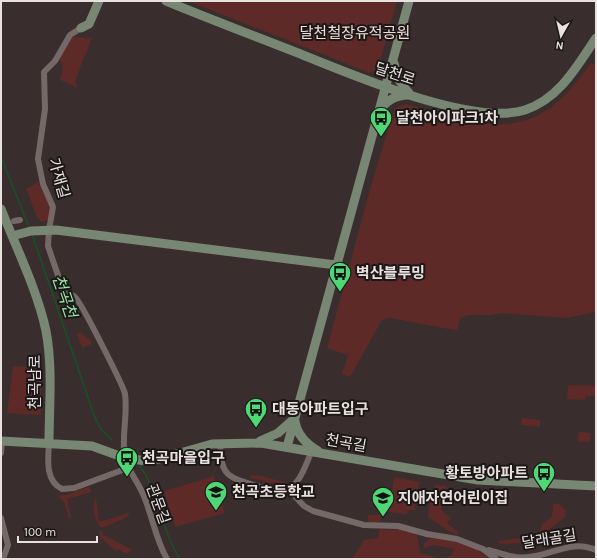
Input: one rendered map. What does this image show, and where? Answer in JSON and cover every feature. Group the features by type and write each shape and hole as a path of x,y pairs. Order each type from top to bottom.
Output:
{"street":[{"name":"가재길","path":"99,1 89,24 70,35 55,61 44,72 45,109 38,154 43,184 53,207 44,230 63,292 76,298 86,314 95,336 124,390 126,411 124,445 126,458"},
{"name":"달천로","path":"166,1 385,86 448,106 473,110 508,113 524,110 540,103 562,86 596,38"},
{"path":"287,447 409,1"},
{"path":"394,55 394,66 398,79 403,88 412,95"},
{"path":"377,116 384,104 391,99 400,95 412,95"},
{"name":"천곡남로","path":"1,209 38,304 46,331 49,358 49,473 56,485 62,489 74,488 128,468"},
{"path":"12,236 22,232 44,230 336,265"},
{"path":"252,442 273,437 288,425 295,416"},
{"path":"295,416 296,427 300,436 308,444 323,453"},
{"path":"1,453 2,441 92,446 126,458 139,460 159,459 204,445 220,443 252,442 312,451"},
{"path":"220,443 224,469 232,477 242,481 280,490 288,489"},
{"name":"천곡길","path":"288,489 299,479 312,451 478,480 596,486"},
{"name":"관문길","path":"126,458 128,468 146,500 158,541 167,559"},
{"name":"달래골길","path":"288,489 308,509 337,519 368,525 398,526 427,534 457,539 483,549 525,558 574,545 584,546 596,550"},
{"path":"1,518 8,545 3,559"},
{"name":"달래골길","path":"483,549 496,559"}],"green space":[{"name":"달천철장유적공원","path":"188,1 397,1 378,69 370,73"},
{"path":"72,37 92,38 75,81 78,88 60,80 62,67 59,60"},
{"path":"591,63 596,65 596,312 567,318 500,313 490,315 470,315 460,318 458,329 454,330 390,318 382,320 350,377 342,374 348,355 327,348 374,175 395,108 406,104 446,118 471,123 504,124 520,122 547,110 559,101 570,90"},
{"path":"38,182 52,209 50,219 41,222 37,217 26,189"},
{"path":"82,332 86,338 90,339 92,344 82,348 77,334"},
{"path":"13,366 41,368 41,415 7,413"},
{"path":"568,385 596,386 596,396 586,396 585,400 567,399"},
{"path":"522,418 540,420 540,427 521,425"},
{"path":"579,432 590,433 590,442 578,442"},
{"path":"251,475 262,476 287,483 285,487 251,478"},
{"path":"214,476 225,513 175,527 164,491"},
{"path":"394,477 420,482 415,497 415,510 409,510 406,514 389,512"},
{"path":"435,485 447,486 441,508 443,512 451,518 447,523 458,532 458,535 446,530 428,517 430,500"},
{"path":"88,487 91,489 91,492 67,499 71,518 69,518 64,502 58,495 66,495"},
{"path":"96,498 99,522 129,513 129,516 105,527 100,527 94,512 94,501"},
{"path":"553,504 559,504 566,510 565,517 550,529 539,543 500,544 497,541 521,538 532,539 537,536 543,523 552,517"},
{"path":"368,515 381,515 380,522 368,522"},
{"path":"380,529 405,530 417,535 420,553 441,559 352,559 364,540 378,538"},
{"path":"103,531 103,535 133,550 126,554 118,549 116,551 102,539 99,533"},
{"path":"431,538 462,544 477,550 490,559 443,559 452,555 454,549 434,545 424,548 424,543"}],"waterway":[{"name":"천곡천","path":"1,157 29,227"},
{"name":"천곡천","path":"32,234 94,415 100,428 112,440"},
{"name":"천곡천","path":"140,466 152,488 169,536 180,559"}],"place":[{"name":"달천아이파크1차","path":"381,138"},
{"name":"벽산블루밍","path":"340,292"},
{"name":"대동아파트입구","path":"256,428"},
{"name":"천곡마을입구","path":"127,478"},
{"name":"황토방아파트","path":"544,492"},
{"name":"천곡초등학교","path":"216,512"},
{"name":"지애자연어린이집","path":"383,518"}]}
